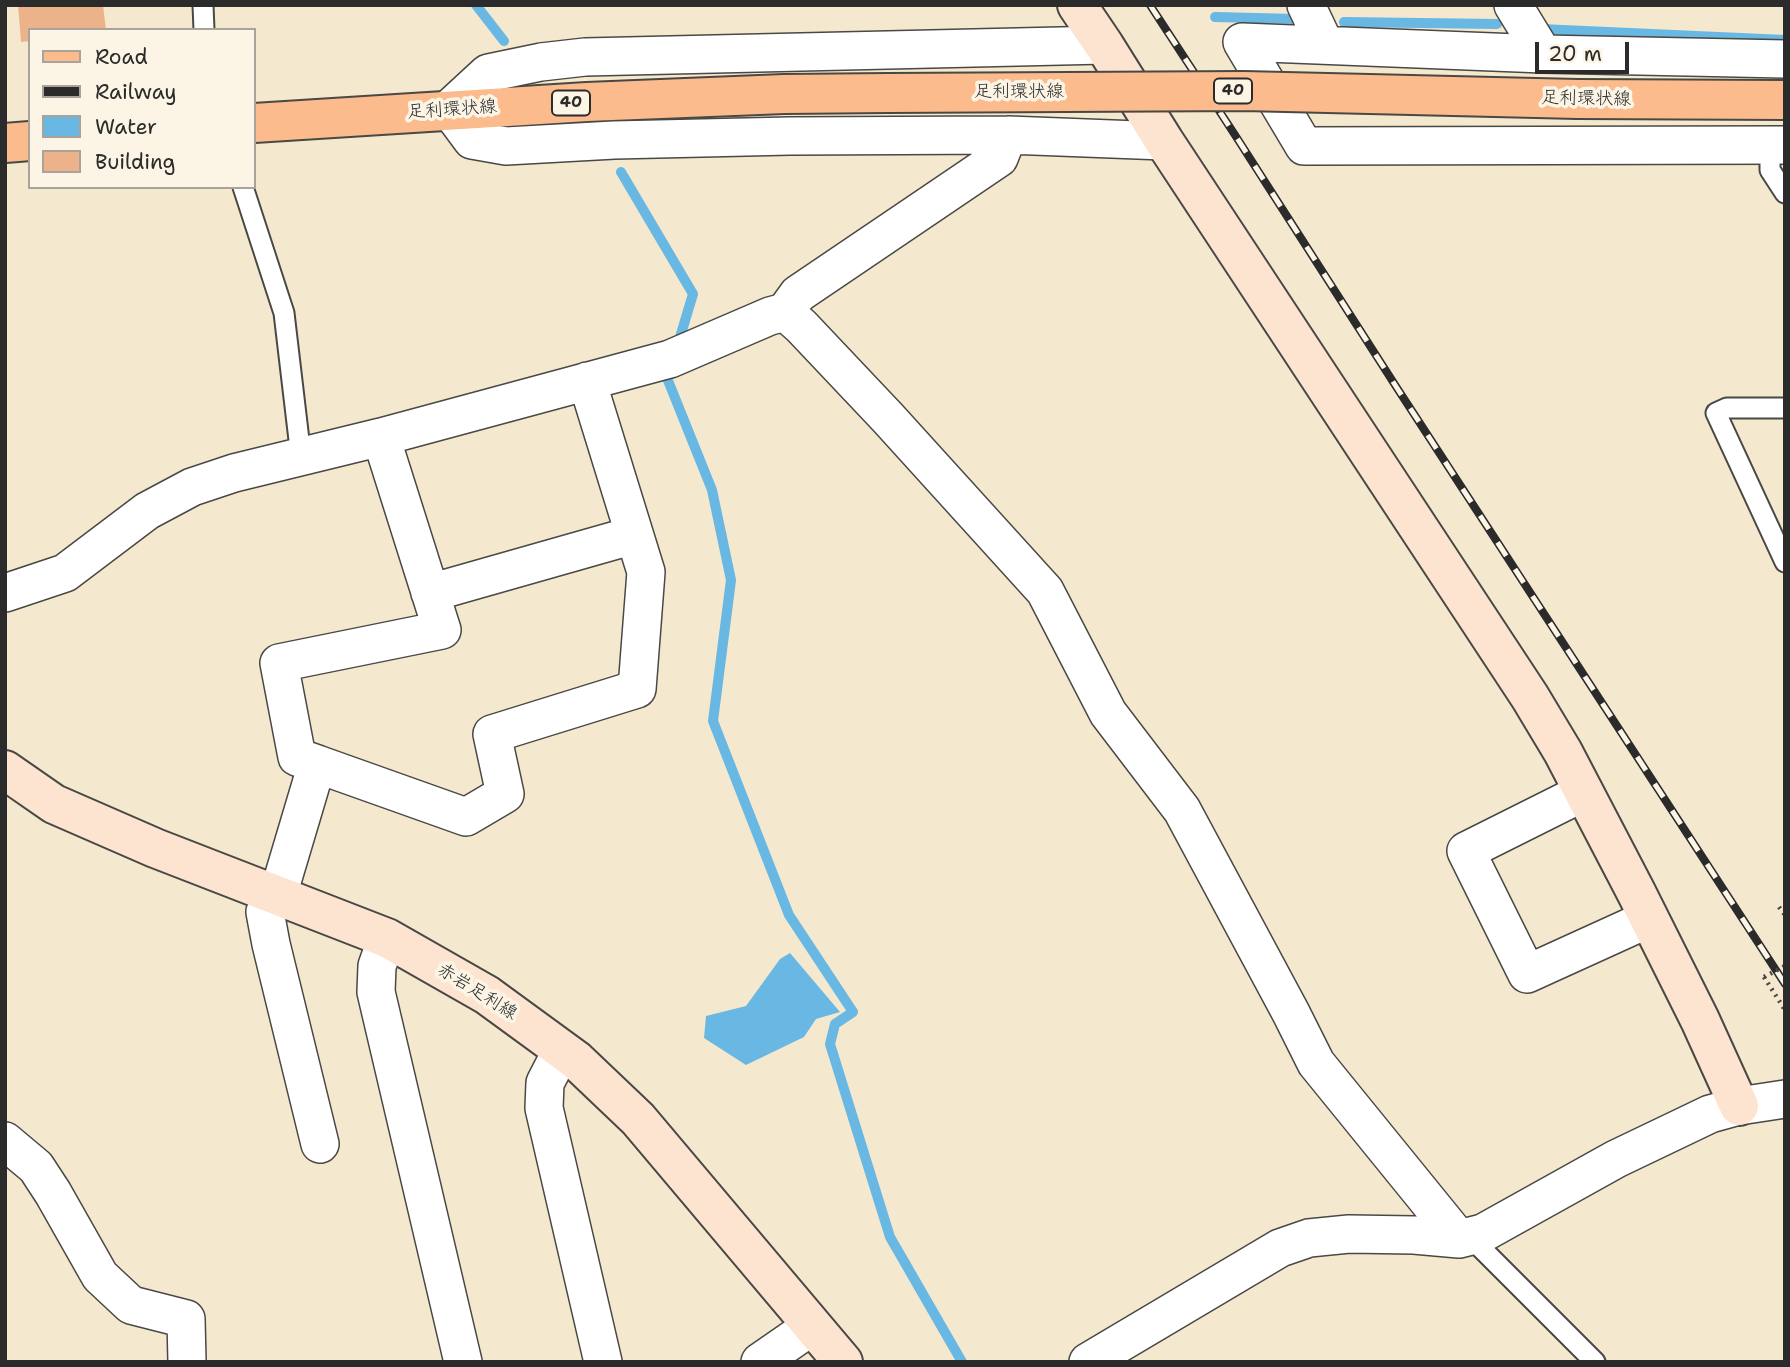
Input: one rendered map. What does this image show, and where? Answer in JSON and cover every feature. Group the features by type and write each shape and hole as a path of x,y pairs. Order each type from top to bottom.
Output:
{"main road":[{"name":"足利環状線","path":"256,123 449,109 731,96 888,93 1244,91 1578,99 1785,100"},
{"path":"5,143 28,141"}],"street":[{"path":"1077,5 1530,697 1563,752 1700,1020 1738,1106"},
{"path":"1306,5 1325,45"},
{"path":"1513,5 1543,54"},
{"path":"1777,145 1304,146 1242,42 1543,54 1785,59"},
{"path":"1104,45 574,58 488,73 449,109 472,140 506,146 790,136 1008,135 1164,141"},
{"path":"5,593 65,573 148,511 192,487 234,473 381,437 670,359 785,312 798,294 999,158 1008,135"},
{"path":"785,312 888,418 1045,591 1108,713 1182,810 1316,1063 1464,1238"},
{"path":"381,437 442,630 279,663 298,757 466,817 505,794 492,733 637,689 646,572 587,381"},
{"path":"430,593 634,535"},
{"path":"317,764 278,895 265,912 320,1144"},
{"name":"赤岩足利線","path":"5,770 54,804 155,848 387,938 487,995 576,1060 638,1118 843,1362"},
{"path":"1584,792 1466,851 1527,974 1648,919"},
{"path":"387,938 377,966 376,992 463,1362"},
{"path":"562,1050 545,1083 544,1108 603,1362"},
{"path":"1088,1362 1280,1248 1309,1238 1349,1234 1464,1238 1483,1233 1616,1159 1710,1114 1738,1106 1785,1099"},
{"path":"5,1142 36,1167 100,1276 131,1305 186,1319 187,1362"},
{"path":"760,1362 812,1326"}],"lane":[{"path":"203,5 204,28"},
{"path":"1777,145 1770,170 1785,193"},
{"path":"244,189 284,313 300,457"},
{"path":"1785,408 1727,408 1716,414 1785,562"},
{"path":"1464,1238 1595,1362"}],"path":[{"path":"1779,907 1785,915"},
{"path":"1785,966 1764,977 1785,1010"}],"water":[{"path":"790,953 840,1012 816,1019 804,1037 746,1065 704,1038 706,1016 746,1006 780,959"}],"building":[{"path":"18,5 103,5 106,28 28,28 28,41 21,42"}],"waterway":[{"path":"476,5 504,41"},
{"path":"1215,17 1296,19"},
{"path":"1344,22 1497,24"},
{"path":"1541,29 1785,40"},
{"path":"621,172 693,294 678,344"},
{"path":"670,368 667,378 712,490 731,580 713,721 789,915 853,1012 835,1024 830,1044 890,1237 962,1362"}],"railway":[{"path":"1150,5 1785,984"}]}
